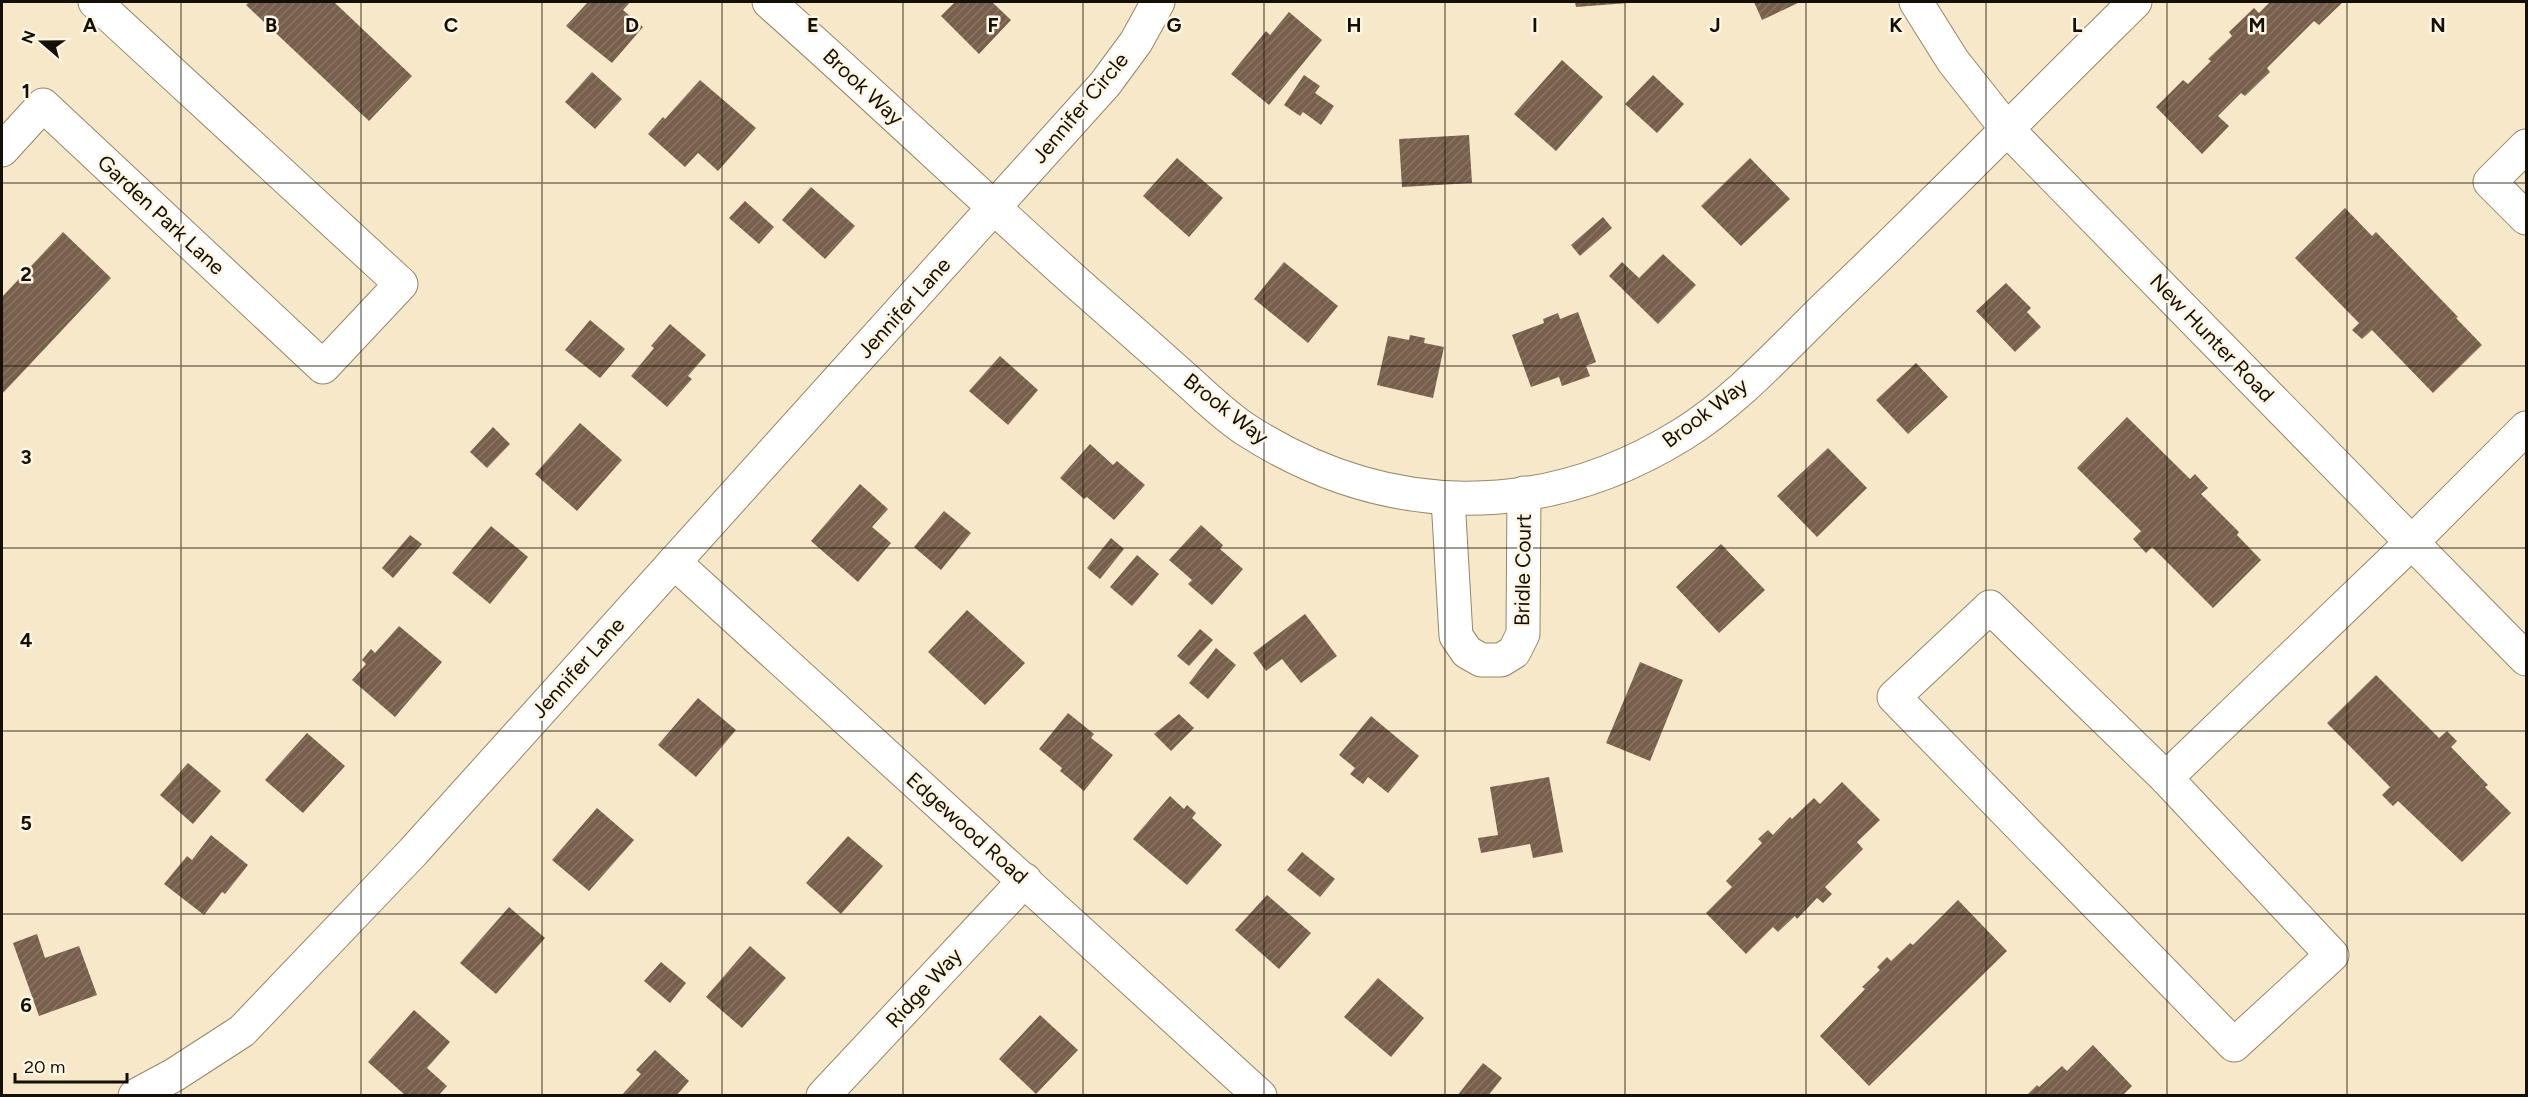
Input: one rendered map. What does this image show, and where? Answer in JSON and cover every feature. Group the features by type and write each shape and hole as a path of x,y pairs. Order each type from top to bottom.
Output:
{"street":[{"name":"Garden Park Lane","path":"2,150 43,105 323,367 402,284 95,2"},
{"name":"Brook Way","path":"769,2 993,208 1244,429 1304,464 1370,487 1448,499 1510,496 1579,482 1634,461 1686,432 1733,396 1871,264 2136,2"},
{"name":"Jennifer Circle","path":"993,208 1105,84 1136,42 1158,2"},
{"name":"New Hunter Road","path":"1916,2 1953,61 2006,128 2526,659"},
{"path":"2526,146 2490,182 2526,218"},
{"name":"Jennifer Lane","path":"135,1095 174,1075 242,1031 413,852 993,208"},
{"path":"2166,778 2412,542 2526,428"},
{"name":"Bridle Court","path":"1448,499 1456,636 1467,652 1481,660 1501,660 1514,652 1524,634 1524,493"},
{"name":"Edgewood Road","path":"674,562 1260,1095"},
{"path":"1990,607 2166,778 2332,955 2234,1045 1894,697 1990,607"},
{"name":"Ridge Way","path":"823,1095 1025,880"}],"building":[{"path":"249,2 334,2 412,76 369,121 246,5"},
{"path":"588,2 630,2 623,10 643,27 612,63 566,26"},
{"path":"955,2 992,2 1011,20 979,54 941,16"},
{"path":"1575,2 1628,2 1628,3 1576,7"},
{"path":"1754,2 1800,2 1762,20"},
{"path":"2270,2 2343,2 2319,25 2314,21 2267,68 2270,72 2245,96 2241,93 2218,116 2229,126 2202,154 2156,107 2183,80 2188,84 2211,61 2208,59 2232,36 2229,32 2254,8 2259,13"},
{"path":"1289,12 1322,40 1269,105 1231,74 1266,31 1270,35"},
{"path":"1562,60 1603,97 1556,151 1514,114"},
{"path":"592,72 622,99 595,129 565,102"},
{"path":"1304,75 1320,86 1315,93 1334,106 1321,125 1303,112 1300,116 1284,105"},
{"path":"1653,75 1684,104 1657,133 1625,104"},
{"path":"700,80 756,128 718,171 698,153 685,167 648,134 663,117 665,119"},
{"path":"1469,135 1472,183 1402,187 1399,139"},
{"path":"1177,158 1223,198 1189,237 1143,196"},
{"path":"1750,158 1790,199 1741,246 1701,206"},
{"path":"811,187 855,226 825,259 782,220"},
{"path":"745,201 774,227 759,244 729,218"},
{"path":"2345,208 2372,236 2376,232 2482,345 2433,393 2372,330 2362,339 2352,330 2359,323 2295,258"},
{"path":"1603,217 1612,228 1580,256 1571,245"},
{"path":"63,232 111,278 2,394 2,297"},
{"path":"1663,254 1696,285 1658,324 1609,276 1622,262 1639,278"},
{"path":"1284,262 1338,306 1308,343 1254,299"},
{"path":"2006,283 2031,308 2027,312 2041,327 2015,352 1976,311"},
{"path":"1578,312 1596,362 1586,366 1590,376 1562,386 1559,377 1531,387 1512,335 1544,323 1543,319 1558,313 1560,319"},
{"path":"590,320 625,349 600,378 565,350"},
{"path":"670,324 706,355 688,376 692,379 667,407 631,376 654,348 651,346"},
{"path":"1410,335 1425,338 1424,343 1444,347 1433,398 1377,385 1388,336 1409,340"},
{"path":"1000,356 1038,390 1008,425 969,391"},
{"path":"1916,363 1948,397 1908,434 1876,400"},
{"path":"2127,417 2190,479 2195,474 2208,488 2201,494 2239,532 2237,535 2261,560 2213,608 2152,547 2146,553 2133,539 2141,531 2077,468"},
{"path":"580,423 622,460 577,511 535,474"},
{"path":"493,427 510,444 487,468 470,452"},
{"path":"1090,444 1113,465 1117,461 1145,485 1114,520 1087,497 1084,499 1060,478"},
{"path":"1828,448 1867,488 1817,537 1777,496"},
{"path":"860,484 888,509 872,527 891,543 858,582 811,541"},
{"path":"944,511 971,533 941,570 914,547"},
{"path":"1201,525 1223,545 1220,549 1243,569 1212,605 1188,584 1192,580 1169,560"},
{"path":"491,526 528,557 490,604 452,573"},
{"path":"410,535 422,544 393,578 382,568"},
{"path":"1111,538 1124,549 1100,579 1087,568"},
{"path":"1721,544 1765,590 1719,633 1676,587"},
{"path":"1137,555 1159,574 1132,606 1110,587"},
{"path":"967,610 1025,663 985,705 928,652"},
{"path":"1305,614 1337,656 1301,683 1282,659 1266,671 1253,653"},
{"path":"399,626 442,662 395,717 352,680 366,664 362,660 371,649 375,653"},
{"path":"1200,629 1213,640 1189,666 1177,656"},
{"path":"1216,648 1236,665 1208,699 1189,683"},
{"path":"1640,662 1683,680 1650,761 1606,743"},
{"path":"2376,675 2439,738 2447,731 2457,741 2451,747 2488,785 2485,787 2511,813 2462,862 2398,801 2393,806 2382,795 2390,787 2327,723"},
{"path":"698,698 736,730 696,777 658,745"},
{"path":"1068,713 1094,734 1091,738 1113,755 1084,791 1060,771 1062,768 1039,749"},
{"path":"1179,714 1194,728 1171,751 1154,734"},
{"path":"1371,716 1419,756 1388,793 1368,777 1363,784 1350,774 1355,768 1339,755"},
{"path":"307,733 345,766 303,813 265,780"},
{"path":"188,763 221,791 193,824 160,795"},
{"path":"1549,777 1563,852 1533,858 1530,844 1481,853 1478,838 1498,835 1490,787"},
{"path":"1842,782 1880,820 1857,842 1863,849 1825,887 1832,894 1823,903 1817,898 1797,919 1795,916 1778,932 1773,927 1746,954 1706,913 1732,887 1726,881 1762,843 1758,839 1768,830 1773,835 1790,817 1792,819 1814,798 1820,804"},
{"path":"1170,796 1184,809 1187,805 1196,813 1192,818 1222,845 1187,885 1133,839"},
{"path":"597,808 634,840 589,891 552,860"},
{"path":"211,835 248,865 225,894 222,892 204,915 164,884 187,856 192,860"},
{"path":"848,836 883,866 841,914 806,883"},
{"path":"1302,852 1335,879 1320,897 1287,870"},
{"path":"1267,895 1311,933 1279,969 1235,930"},
{"path":"1958,900 2007,951 1869,1086 1820,1036 1865,989 1862,987 1880,970 1877,967 1887,957 1891,961 1910,943 1913,945"},
{"path":"509,907 545,938 496,994 460,963"},
{"path":"37,934 45,958 79,946 97,995 39,1016 13,943"},
{"path":"750,946 786,978 742,1028 706,997"},
{"path":"661,962 686,983 670,1003 644,981"},
{"path":"1378,978 1424,1018 1391,1057 1344,1017"},
{"path":"414,1010 450,1042 427,1068 447,1086 438,1096 406,1096 368,1062"},
{"path":"1040,1015 1078,1050 1036,1094 999,1059"},
{"path":"2093,1045 2132,1086 2122,1096 2026,1096 2062,1066 2067,1071"},
{"path":"655,1050 689,1081 676,1096 621,1096 641,1074 636,1070"},
{"path":"1483,1063 1502,1078 1488,1096 1457,1096"}]}
